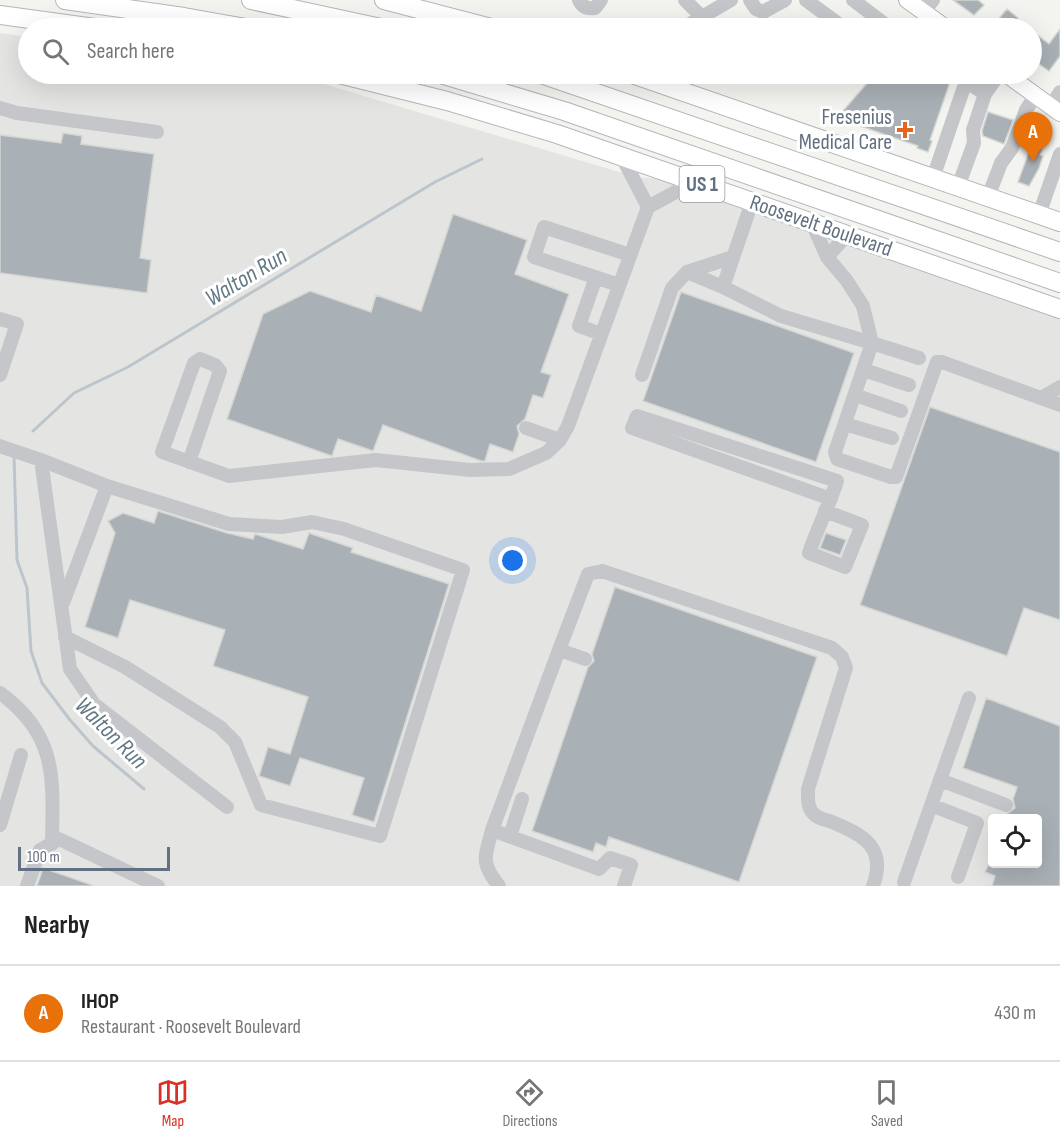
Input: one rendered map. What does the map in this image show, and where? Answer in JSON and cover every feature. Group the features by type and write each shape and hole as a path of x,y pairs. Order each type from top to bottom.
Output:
{"highway":[{"path":"65,0 190,18"},
{"path":"251,0 335,18"},
{"path":"301,0 344,18"},
{"path":"384,0 453,18"},
{"path":"0,15 22,18"},
{"name":"Roosevelt Boulevard","path":"378,84 480,110 1060,309"},
{"name":"Roosevelt Boulevard","path":"474,84 564,111 1060,283"},
{"name":"US 1","path":"570,84 1060,252"},
{"path":"661,84 1060,222"},
{"path":"839,206 923,261"}],"main road":[{"path":"907,0 928,6 938,18"},
{"path":"1020,84 1036,95 1057,104"}],"street":[{"path":"579,0 583,6 591,9 595,8 601,0"},
{"path":"685,0 702,17 731,0"},
{"path":"750,0 756,9 763,12 785,0"},
{"path":"806,0 830,18"},
{"path":"853,0 877,18"},
{"path":"933,178 962,84"},
{"path":"973,84 985,94"},
{"path":"958,187 974,143 972,130 985,94 992,84"},
{"path":"988,197 1001,163 1012,148 1026,110 1036,95"},
{"path":"0,108 17,113 157,132"},
{"path":"1040,215 1060,154"},
{"path":"622,157 648,207"},
{"path":"189,462 220,371 215,364 200,359 194,363 162,452 189,462 228,476 376,460 470,470 509,469 546,453 560,440 568,426 648,207 694,182"},
{"path":"723,286 752,202"},
{"path":"812,223 827,256 863,306 872,343 835,452 837,459 896,477 937,362 1060,405"},
{"path":"619,285 534,256 544,227 630,255"},
{"path":"827,256 847,235"},
{"path":"642,375 672,288 687,272 733,257"},
{"path":"687,272 723,286 781,316 919,358"},
{"path":"596,277 579,326 601,334"},
{"path":"0,319 17,324 0,375"},
{"path":"864,370 909,385"},
{"path":"1041,398 1060,387"},
{"path":"855,395 901,411"},
{"path":"637,416 837,482 828,505 632,429 637,416"},
{"path":"845,424 892,438"},
{"path":"526,428 560,440"},
{"path":"0,446 107,486 230,524 282,527 312,522 344,529 463,570 380,836 261,805 235,742 220,727 124,667 65,637"},
{"path":"41,460 70,669 94,704 227,807"},
{"path":"61,606 107,486"},
{"path":"499,886 488,873 485,860 492,830 588,574 602,571 831,648 842,657 846,668 808,789 808,805 815,816 855,831 870,843 877,859 878,873 873,886"},
{"path":"559,650 585,659"},
{"path":"0,693 37,729 45,747 53,782 52,844"},
{"path":"907,885 931,805 969,698"},
{"path":"0,825 3,807 21,755"},
{"path":"940,780 1006,805"},
{"path":"963,818 974,793"},
{"path":"510,836 522,799"},
{"path":"931,805 977,823 958,877"},
{"path":"492,830 599,869 610,858 631,865 624,886"},
{"path":"27,886 40,850 59,839 158,886"}],"shaded area":[{"path":"0,33 18,36 18,84 324,84 636,177 694,182 1060,311 1060,886 0,886"}],"building":[{"path":"953,0 978,0 984,5 974,15"},
{"path":"1007,9 1018,18 999,18"},
{"path":"1060,29 1060,56 1049,71 1042,66 1042,39 1049,44"},
{"path":"866,84 949,84 928,152 917,148 918,146 837,118"},
{"path":"988,112 1013,120 1004,144 983,136 982,131"},
{"path":"63,133 82,136 81,144 154,154 140,258 151,260 147,293 0,273 0,135 61,143"},
{"path":"1034,138 1045,142 1040,155 1043,156 1039,168 1029,186 1018,182"},
{"path":"453,214 527,240 515,274 569,294 541,372 551,375 543,398 533,395 525,419 517,426 519,434 513,452 490,444 485,461 481,461 383,425 373,451 338,439 332,456 227,419 263,314 310,291 371,312 376,295 421,311"},
{"path":"681,292 854,353 816,462 643,401"},
{"path":"930,407 1060,452 1060,620 1024,608 1007,656 860,605"},
{"path":"158,511 227,533 253,539 255,534 303,549 309,533 353,548 351,552 449,584 374,822 352,815 364,778 300,758 290,786 259,776 268,747 290,754 308,697 213,666 225,630 130,600 118,638 85,627 115,533 108,521 123,513 154,523"},
{"path":"826,533 846,540 840,555 820,548"},
{"path":"615,587 817,657 739,882 609,837 606,847 596,843 593,852 532,831 588,667 594,661 592,654"},
{"path":"986,698 1060,726 1060,886 992,886 995,876 985,872 988,866 988,868 1042,868 1042,814 1007,814 1015,808 1013,799 1017,787 963,768"},
{"path":"43,868 92,885 92,886 37,886"}],"waterway":[{"name":"Walton Run","path":"33,431 74,393 128,367 435,182 482,159"},
{"name":"Walton Run","path":"14,455 17,560 27,588 31,651 42,683 93,746 144,789"}],"place":[{"name":"Fresenius Medical Care","path":"905,130"},
{"name":"IHOP","path":"1033,162"}]}
